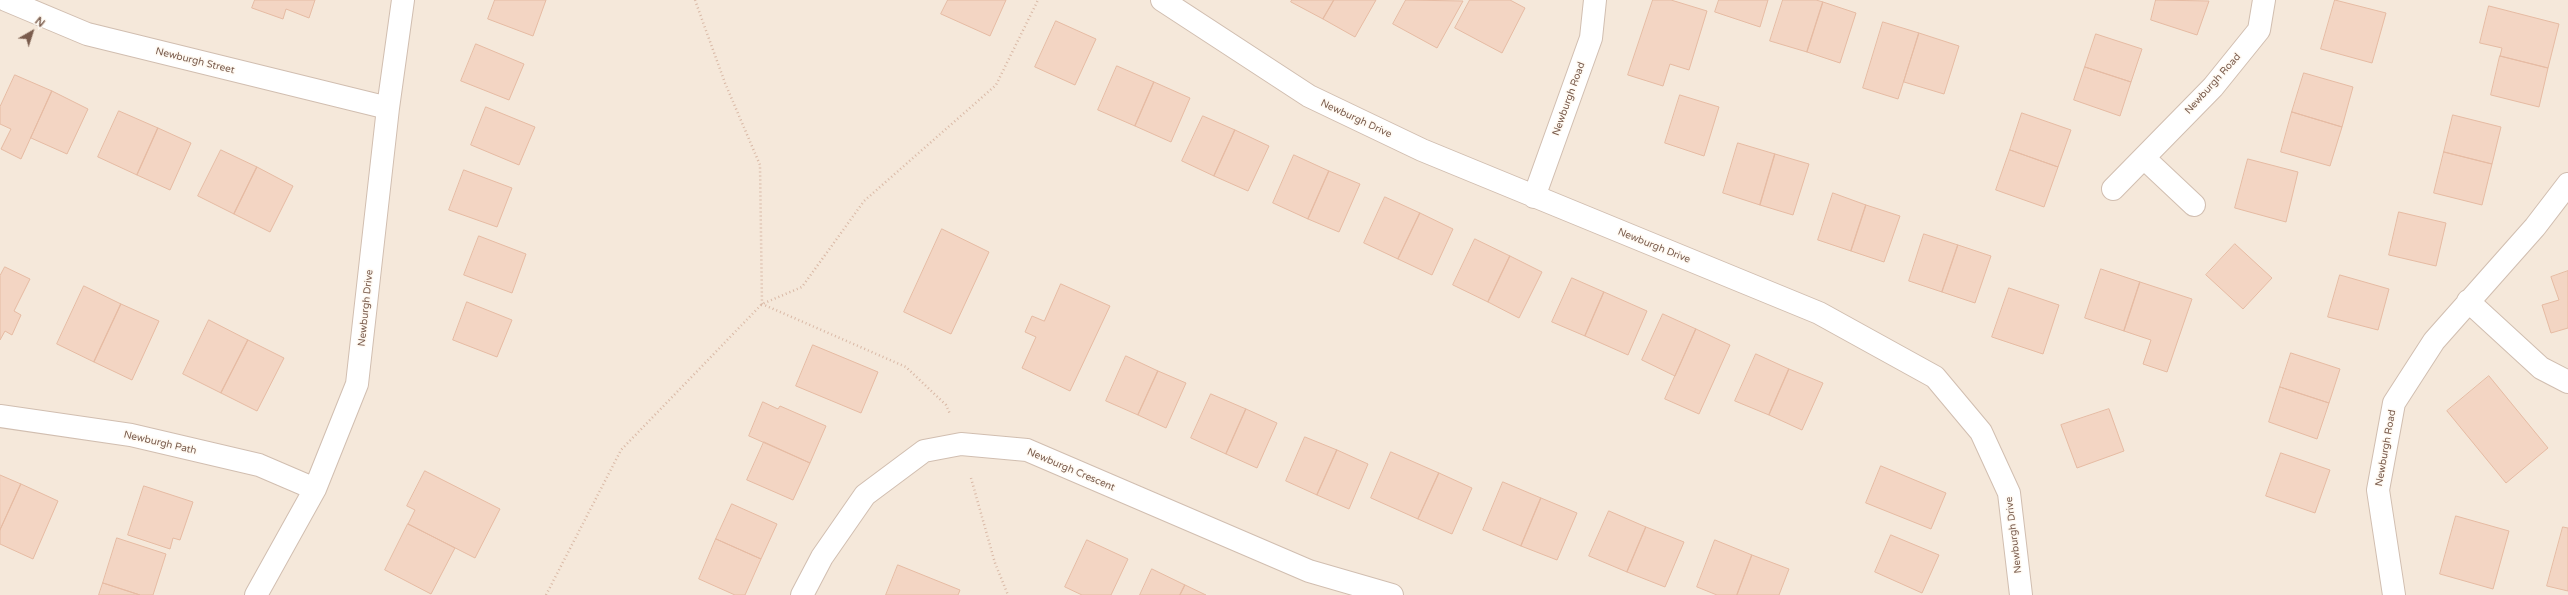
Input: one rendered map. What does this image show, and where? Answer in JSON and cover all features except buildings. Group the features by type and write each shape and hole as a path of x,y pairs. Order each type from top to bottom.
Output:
{"street":[{"name":"Newburgh Street","path":"6,0 87,34 388,108"},
{"name":"Newburgh Drive","path":"256,595 315,489 357,384 388,108 403,0"},
{"name":"Newburgh Drive","path":"1162,0 1309,96 1422,150 1819,313 1935,377 1981,432 2009,493 2021,595"},
{"name":"Newburgh Road","path":"1534,197 1591,38 1595,0"},
{"name":"Newburgh Road","path":"2113,189 2213,86 2259,30 2264,0"},
{"path":"2144,158 2194,205"},
{"name":"Newburgh Road","path":"2394,595 2378,490 2394,403 2434,340 2468,300 2535,227 2568,184"},
{"path":"2468,300 2541,368 2568,382"},
{"name":"Newburgh Path","path":"0,416 131,435 259,465 315,489"},
{"name":"Newburgh Crescent","path":"802,595 822,557 865,495 924,451 961,444 1027,450 1309,571 1392,595"}],"path":[{"path":"695,0 725,83 760,165 762,304"},
{"path":"546,595 621,450 762,304 802,287 864,201 996,85 1038,0"},
{"path":"762,304 906,367 946,405 961,444 995,563 1008,595"}],"shaded area":[{"path":"0,0 2568,0 2568,595 0,595"}]}
